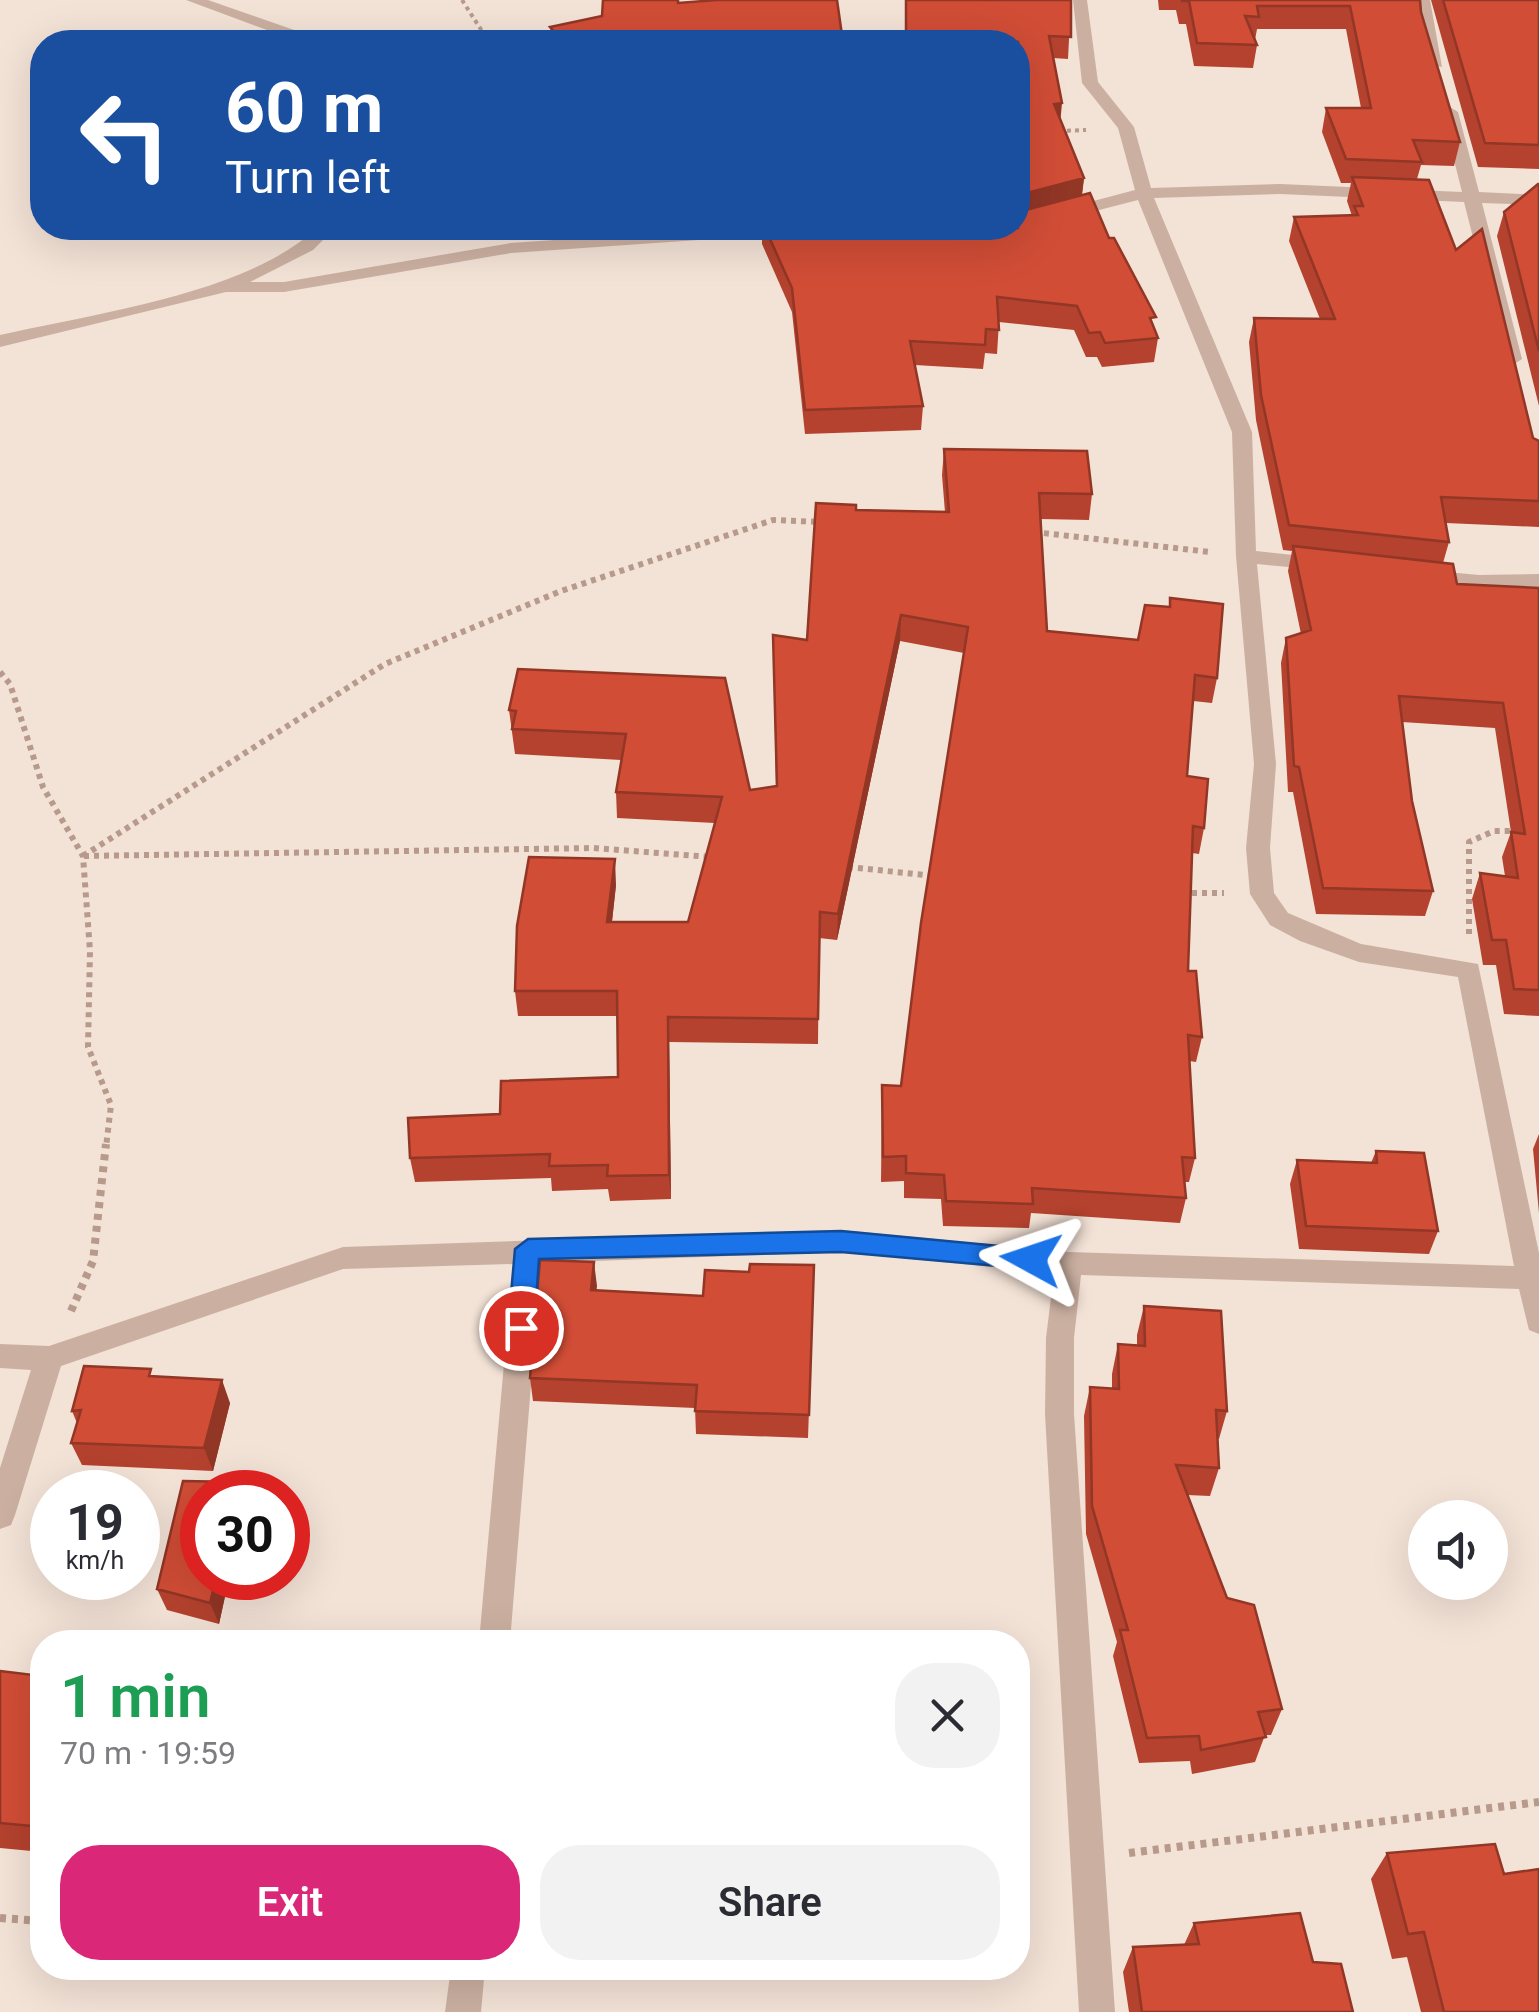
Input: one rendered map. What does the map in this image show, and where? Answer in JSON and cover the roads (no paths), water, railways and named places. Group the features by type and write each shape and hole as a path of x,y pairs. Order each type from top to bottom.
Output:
{"street":[{"path":"193,0 280,30"},
{"path":"1080,0 1090,82 1126,127 1144,193 1242,432 1246,556 1265,764 1258,848 1262,894 1279,919 1309,935 1359,953 1469,970 1539,1322"},
{"path":"1424,0 1428,35 1475,198 1517,379"},
{"path":"1030,223 1144,193 1280,189 1539,200"},
{"path":"0,341 226,286 313,240"},
{"path":"226,286 284,287 511,248 627,240"},
{"path":"1246,556 1343,567"},
{"path":"1401,574 1479,582 1539,581"},
{"path":"0,1356 49,1358 344,1258 841,1241 1069,1262 1530,1278"},
{"path":"496,1630 528,1249"},
{"path":"1069,1262 1062,1302 1058,1382 1083,1859 1097,2012"},
{"path":"0,1516 49,1358"},
{"path":"464,2012 467,1980"}]}
